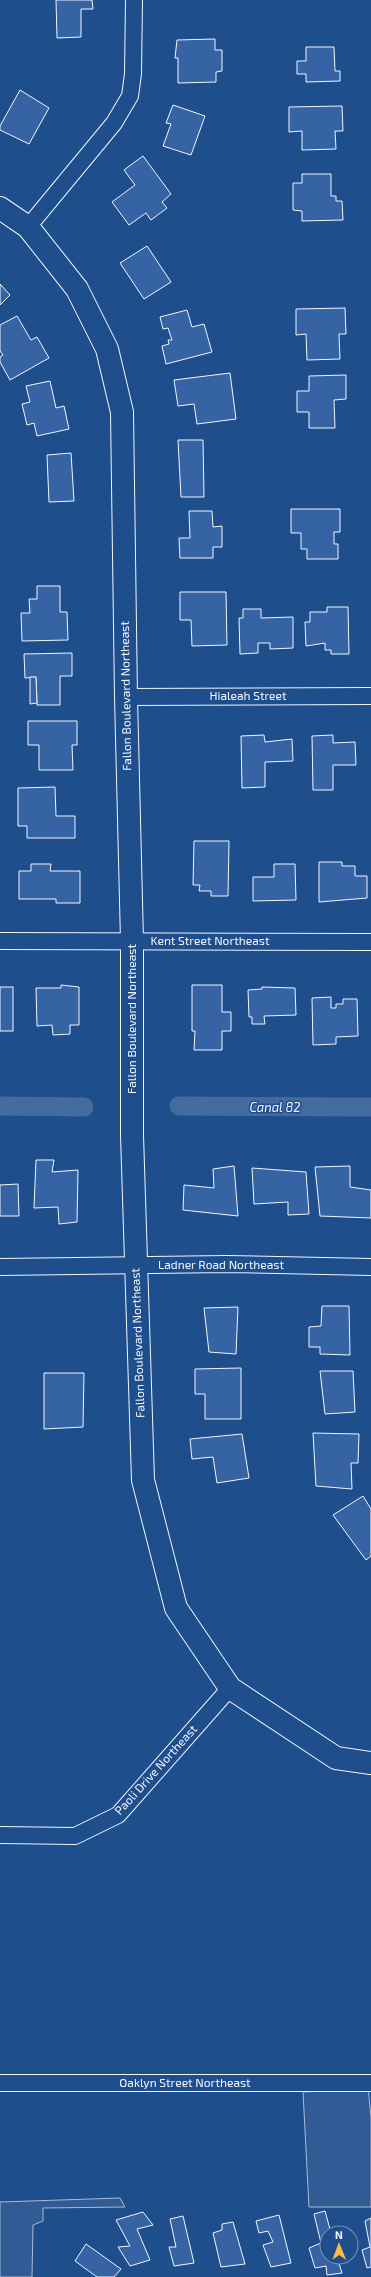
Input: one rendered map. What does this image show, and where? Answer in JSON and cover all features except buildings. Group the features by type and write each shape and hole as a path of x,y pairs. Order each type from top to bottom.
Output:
{"street":[{"path":"28,228 114,123 130,96 133,74 134,0"},
{"name":"Fallon Boulevard Northeast","path":"0,208 28,228 77,290 107,349 122,412 126,697 132,941 131,1097 135,1265 143,1480 176,1608 230,1688 336,1758 371,1763"},
{"name":"Hialeah Street","path":"126,697 371,696"},
{"name":"Kent Street Northeast","path":"0,941 371,942"},
{"name":"Ladner Road Northeast","path":"0,1267 226,1264 371,1267"},
{"name":"Paoli Drive Northeast","path":"0,1835 75,1836 118,1815 230,1688"},
{"name":"Oaklyn Street Northeast","path":"0,2083 371,2083"}],"shaded area":[{"path":"368,2087 371,2118 371,2207 309,2207 303,2092"},
{"path":"120,2198 125,2207 43,2208 43,2221 33,2225 32,2277 0,2277 0,2202"}],"waterway":[{"name":"Canal 82","path":"0,1106 84,1107"},
{"name":"Canal 82","path":"179,1106 371,1107"}]}
